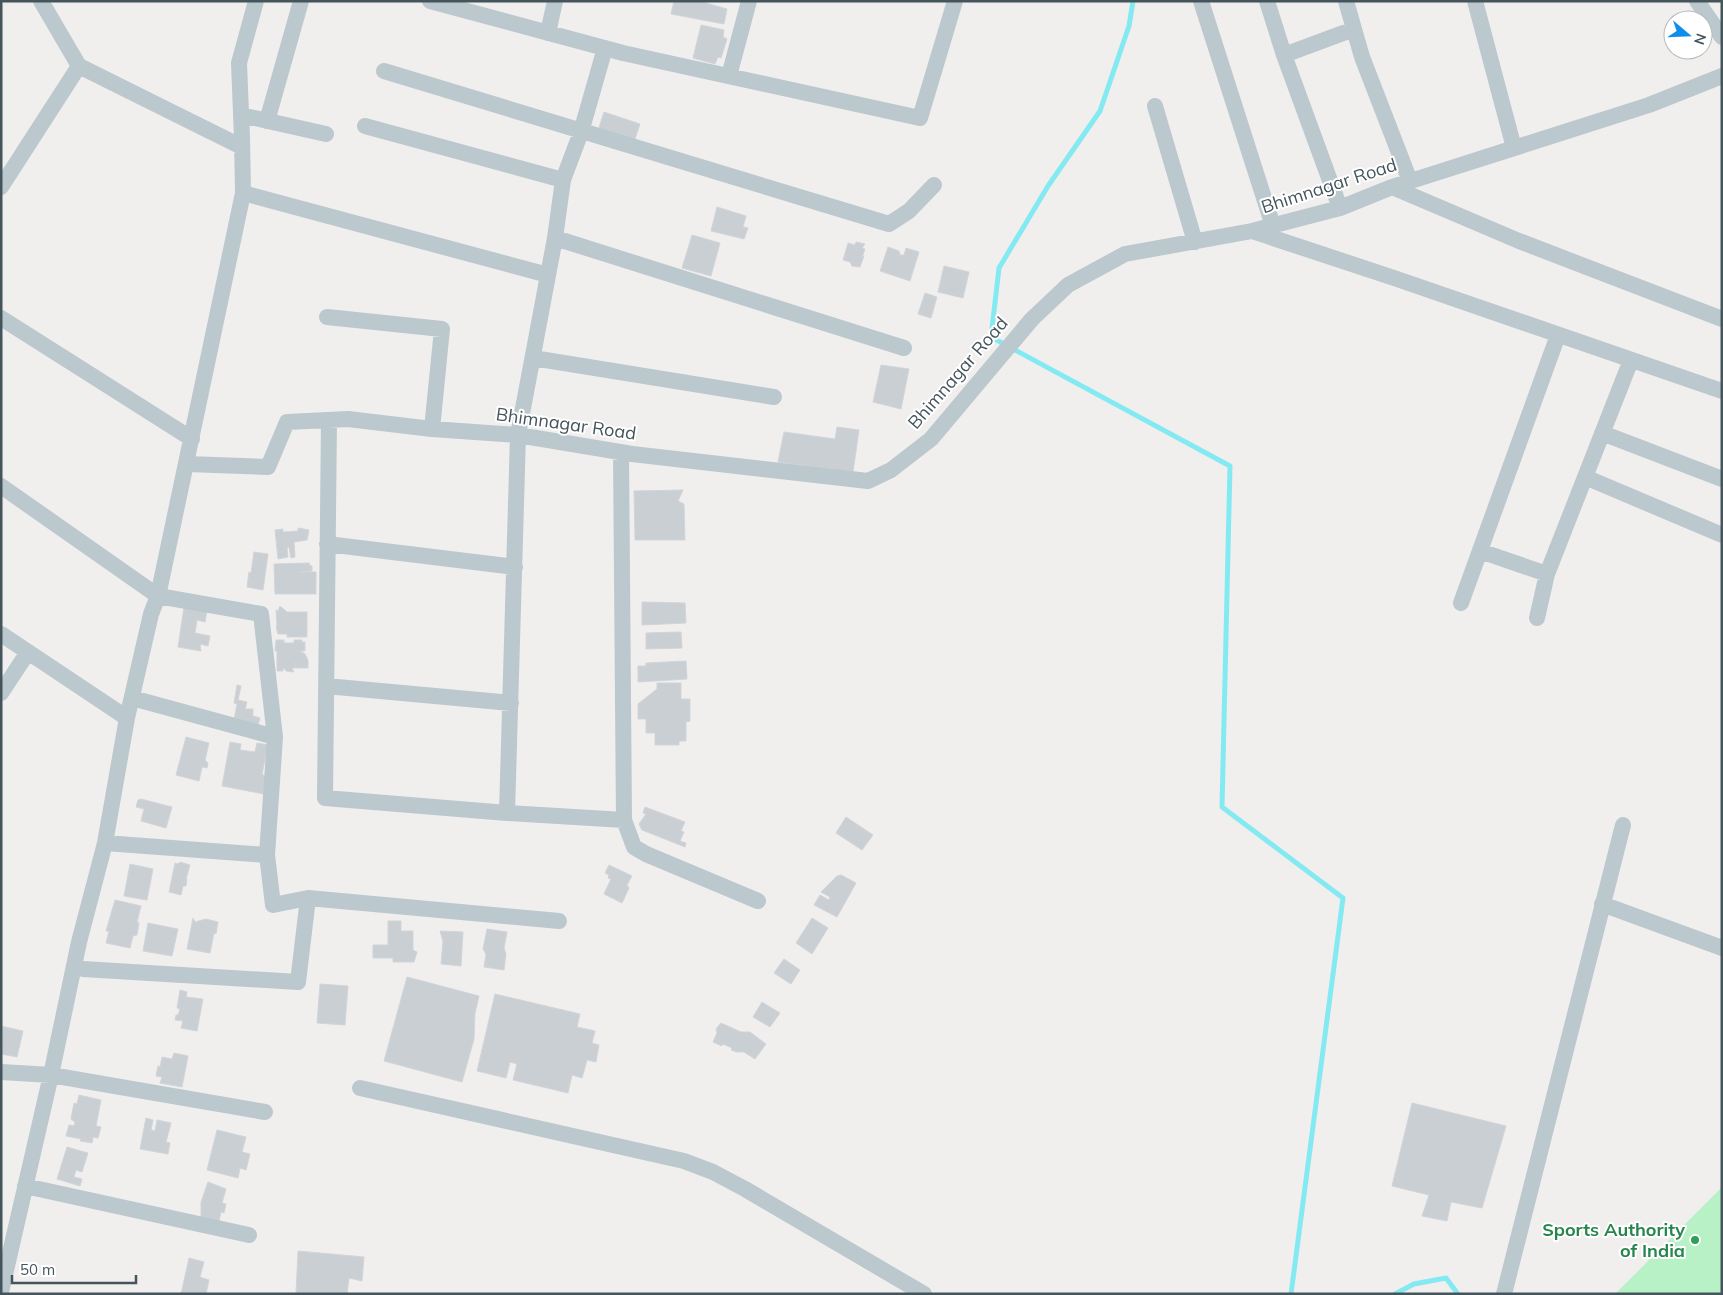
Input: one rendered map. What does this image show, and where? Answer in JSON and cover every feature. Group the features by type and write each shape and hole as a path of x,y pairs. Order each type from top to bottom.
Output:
{"street":[{"path":"41,1 79,66 242,148"},
{"path":"2,1282 51,1075 79,942 105,843 132,698 158,596 243,193 239,63 256,1"},
{"path":"267,121 301,1"},
{"path":"430,1 464,6 548,33 605,48 920,118 955,1"},
{"path":"548,33 555,1"},
{"path":"729,76 749,1"},
{"path":"1201,1 1273,226"},
{"path":"1266,1 1340,208"},
{"path":"1346,1 1362,57 1410,181"},
{"path":"1475,1 1514,148"},
{"path":"1697,1 1722,37"},
{"path":"1284,55 1354,29"},
{"path":"507,813 518,435 555,238 563,180 581,132 605,48"},
{"path":"1,187 79,66"},
{"path":"384,71 889,224 909,211 934,185"},
{"name":"Bhimnagar Road","path":"187,464 268,467 288,422 348,419 432,429 518,435 621,452 868,481 891,470 932,439 1032,320 1068,284 1125,254 1252,231 1340,208 1410,181 1649,105 1722,76"},
{"path":"1155,106 1195,242"},
{"path":"241,115 326,134"},
{"path":"365,126 563,180"},
{"path":"1392,187 1519,241 1722,319"},
{"path":"243,193 548,275"},
{"path":"1252,231 1397,279 1722,392"},
{"path":"555,238 904,348"},
{"path":"327,317 442,329 432,429"},
{"path":"1,318 192,439"},
{"path":"1461,603 1558,335"},
{"path":"533,358 774,397"},
{"path":"1537,618 1547,574 1631,360"},
{"path":"328,420 326,798 507,813 624,820"},
{"path":"1602,433 1722,479"},
{"path":"621,452 624,820 634,847 758,902"},
{"path":"1585,477 1722,535"},
{"path":"1,486 158,596 261,614 275,737 267,855 273,905 308,898 559,921"},
{"path":"328,544 515,568"},
{"path":"1480,551 1547,574"},
{"path":"1,634 128,718"},
{"path":"1,692 28,652"},
{"path":"326,686 510,703"},
{"path":"132,698 275,737"},
{"path":"1504,1294 1622,825"},
{"path":"105,843 267,855"},
{"path":"84,969 298,982 308,898"},
{"path":"1602,904 1722,948"},
{"path":"1,1072 51,1075 264,1112"},
{"path":"360,1088 684,1161 712,1172 745,1189 924,1294"},
{"path":"25,1186 249,1235"}],"green space":[{"name":"Sports Authority of India","path":"1722,1187 1722,1294 1615,1294"}],"building":[{"path":"674,1 707,1 706,3 727,9 724,24 671,14"},
{"path":"701,25 724,30 723,37 727,39 721,58 718,57 715,64 693,58"},
{"path":"604,112 640,124 633,145 597,134"},
{"path":"717,207 746,216 743,227 748,228 744,239 711,231"},
{"path":"692,235 720,243 711,276 682,268"},
{"path":"856,242 865,244 862,248 865,249 860,267 852,266 850,262 843,260 848,243 855,245"},
{"path":"888,247 899,251 900,255 904,255 906,248 919,252 910,281 880,271"},
{"path":"944,266 969,272 963,298 938,292"},
{"path":"925,293 937,297 931,318 918,314"},
{"path":"881,365 909,369 901,409 873,402"},
{"path":"837,427 859,430 853,472 778,462 784,432 835,439"},
{"path":"683,490 678,501 684,504 685,540 635,540 634,491"},
{"path":"298,528 309,530 307,540 294,542 295,557 291,558 289,547 287,548 288,557 278,559 275,530 283,529 283,532 298,531"},
{"path":"254,552 268,554 263,590 247,587"},
{"path":"309,563 308,565 312,566 312,571 299,572 316,572 316,594 275,594 274,564"},
{"path":"642,602 685,603 686,623 642,625"},
{"path":"280,606 287,612 307,612 307,637 287,637 287,634 278,634 276,610 278,611"},
{"path":"184,607 207,611 205,622 197,620 195,633 210,636 208,646 200,644 201,651 178,647"},
{"path":"681,632 682,648 646,649 646,633"},
{"path":"276,640 284,640 284,643 294,643 294,640 305,642 305,651 300,651 305,654 308,660 308,668 292,668 294,672 286,671 284,668 283,671 277,671"},
{"path":"686,661 687,679 638,682 638,666 646,666 646,663"},
{"path":"657,683 681,683 681,699 690,699 690,721 686,722 686,741 679,741 679,745 655,745 655,733 646,733 646,719 638,719 638,704 657,689"},
{"path":"237,685 241,686 238,700 247,702 245,709 253,709 253,716 260,718 258,725 234,720 237,704 234,703"},
{"path":"186,737 209,743 205,760 208,763 207,768 202,767 199,781 176,775"},
{"path":"230,742 241,744 240,750 255,752 257,743 268,745 262,774 267,777 264,794 222,786"},
{"path":"141,799 172,807 166,828 141,821 144,809 136,807 138,800"},
{"path":"645,807 685,822 681,831 684,832 680,841 686,843 685,847 642,830 639,824 646,814 643,813"},
{"path":"846,817 873,835 862,850 836,833"},
{"path":"180,862 190,865 186,886 183,886 181,895 169,892 175,863 178,864"},
{"path":"130,864 153,869 147,900 124,896"},
{"path":"609,865 632,876 627,885 629,888 622,903 604,894 611,879 605,873"},
{"path":"841,875 856,883 837,917 814,905 820,895 829,900 830,897 821,892 837,876"},
{"path":"115,900 141,906 137,922 139,923 137,935 133,936 130,948 106,943 109,931 106,931"},
{"path":"193,918 195,922 206,919 218,922 210,953 187,949"},
{"path":"812,918 828,928 812,954 796,943"},
{"path":"388,921 401,921 401,931 413,931 413,950 417,952 414,962 393,962 393,958 373,958 373,945 388,945"},
{"path":"148,923 178,929 172,956 143,951"},
{"path":"487,929 507,932 504,948 506,954 504,970 484,967 486,954 483,949"},
{"path":"440,931 463,932 461,966 441,964 443,941"},
{"path":"784,959 800,970 791,984 774,973"},
{"path":"407,977 479,996 475,1013 474,1039 462,1082 384,1061"},
{"path":"320,984 348,986 345,1025 317,1023"},
{"path":"180,990 187,992 186,997 203,999 197,1031 181,1028 183,1021 175,1020 180,1009 177,1008"},
{"path":"495,994 580,1014 577,1027 595,1031 592,1043 599,1045 596,1062 587,1060 582,1078 572,1075 568,1093 513,1080 517,1064 510,1062 506,1078 477,1071"},
{"path":"762,1002 780,1013 770,1027 753,1017"},
{"path":"721,1023 741,1032 750,1032 766,1044 755,1059 744,1052 737,1052 723,1044 722,1046 713,1042 717,1033 716,1029"},
{"path":"1,1026 23,1031 17,1057 1,1054"},
{"path":"174,1053 188,1056 182,1087 160,1083 162,1077 156,1076 162,1057 172,1059"},
{"path":"79,1095 101,1100 96,1126 101,1127 98,1138 93,1137 92,1143 66,1136 69,1125 74,1126 75,1122 71,1119 74,1103 77,1104"},
{"path":"1412,1103 1506,1126 1482,1208 1451,1202 1447,1221 1422,1216 1429,1195 1392,1186"},
{"path":"146,1118 153,1120 151,1130 155,1131 157,1120 171,1123 166,1142 170,1143 168,1154 140,1149"},
{"path":"217,1130 246,1137 242,1152 250,1154 246,1170 240,1168 238,1178 207,1170"},
{"path":"67,1147 88,1153 82,1172 76,1170 74,1177 82,1179 80,1186 57,1179"},
{"path":"208,1182 226,1189 222,1203 226,1204 224,1213 221,1212 218,1226 201,1217 201,1202"},
{"path":"298,1251 364,1257 362,1281 349,1278 347,1294 296,1294"},
{"path":"189,1258 204,1262 200,1277 209,1280 206,1294 181,1294"}],"waterway":[{"path":"1133,1 1129,26 1100,111 1048,186 999,268 991,337 1230,466 1222,807 1343,898 1291,1294"},
{"path":"1395,1294 1414,1284 1446,1278 1458,1294"}],"place":[{"name":"Sports Authority of India","path":"1695,1240"}]}
